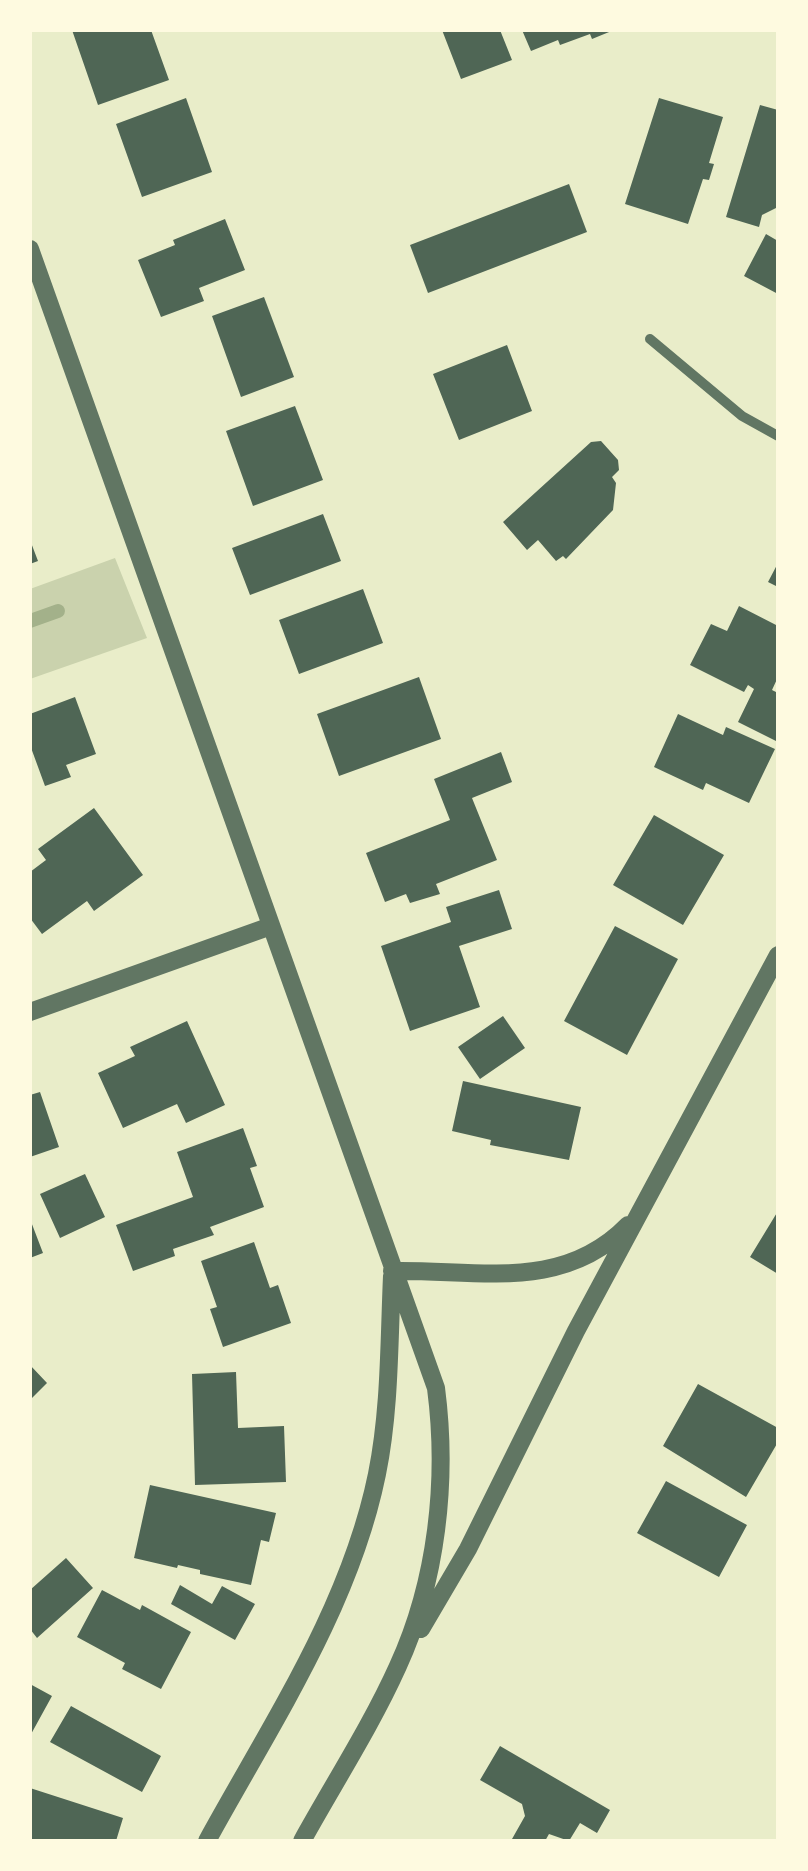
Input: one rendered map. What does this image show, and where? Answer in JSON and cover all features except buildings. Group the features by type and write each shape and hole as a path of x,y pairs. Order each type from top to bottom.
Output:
{"street":[{"path":"30,249 392,1271 432,1374 439,1427 438,1502 432,1556 420,1612 398,1668"},
{"path":"650,339 742,416 778,436"},
{"path":"30,1012 271,926"},
{"path":"302,1841 468,1549 645,1201 778,955"},
{"path":"392,1271 540,1272 559,1267 616,1236 645,1201"},
{"path":"207,1841 305,1662 355,1554 382,1440 392,1271"}],"green space":[{"path":"115,558 147,638 30,679 30,589"}],"waterway":[{"path":"30,621 58,611"}]}
